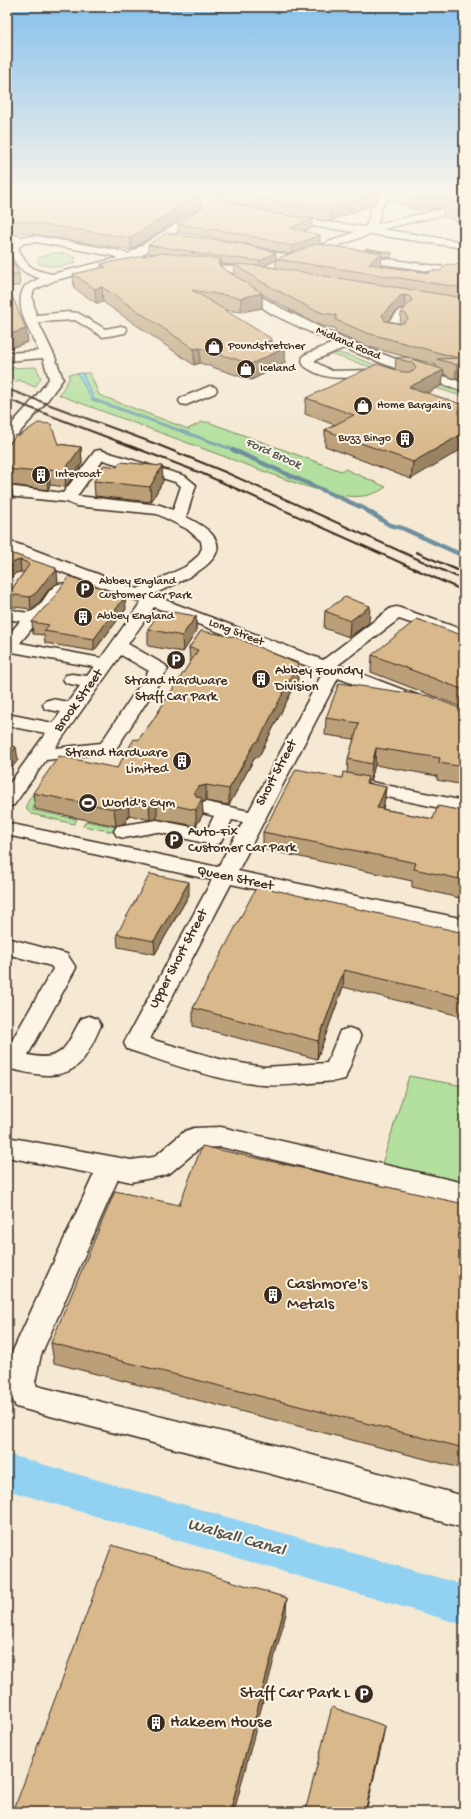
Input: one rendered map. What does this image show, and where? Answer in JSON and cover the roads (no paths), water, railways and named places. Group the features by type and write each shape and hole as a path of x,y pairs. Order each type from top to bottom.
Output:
{"street":[{"path":"7,438 54,381 55,376 20,295 34,285 50,278"},
{"name":"Midland Road","path":"226,278 241,289 282,314 342,344 412,371 464,387"},
{"path":"400,331 388,329 409,308"},
{"path":"32,321 72,316 83,319 102,333 121,330"},
{"path":"32,321 72,320 78,323 87,333 100,340"},
{"path":"342,344 309,358 310,364 323,372 334,375 380,374 394,379"},
{"path":"7,356 46,354"},
{"path":"186,401 210,390"},
{"path":"68,497 100,454 180,479 190,485 178,518"},
{"path":"7,491 68,497 76,501 160,510 178,518 204,533 209,540 210,548 205,558 191,570 144,598"},
{"name":"Long Street","path":"7,535 18,540 7,546"},
{"name":"Long Street","path":"7,546 464,720"},
{"path":"61,588 43,610 31,618 8,646 105,664"},
{"name":"Brook Street","path":"7,801 118,646 144,598"},
{"path":"328,669 397,612 464,636"},
{"path":"8,614 31,618"},
{"path":"40,755 107,748 159,670 118,646"},
{"name":"Short Street","path":"223,876 279,770 328,669"},
{"path":"72,679 92,682"},
{"path":"52,705 73,709"},
{"path":"7,720 58,730"},
{"path":"279,770 302,774"},
{"path":"340,782 463,806"},
{"path":"112,852 140,824 212,838 229,806"},
{"path":"206,808 229,806 257,812"},
{"name":"Queen Street","path":"7,829 464,927"},
{"name":"Upper Short Street","path":"223,876 136,1043 168,1054 202,1063 264,1076 336,1072 349,1037"},
{"path":"9,951 59,960 65,968 10,1059 37,1066 60,1065 75,1053 89,1025"},
{"path":"7,1146 131,1171 161,1166 194,1138 220,1137 464,1194"},
{"path":"110,1167 26,1355 20,1383 27,1397 271,1459 464,1512"}],"water":[{"path":"82,373 94,399 242,452 240,453 92,400 78,374"}],"waterway":[{"name":"Ford Brook","path":"233,450 363,508 390,525 402,528 464,556"},
{"name":"Walsall Canal","path":"7,1472 464,1605"}],"railway":[{"path":"7,389 156,444 225,472 464,580"},
{"path":"7,399 201,473 464,591"},
{"path":"416,552 464,573"}],"place":[{"name":"Poundstretcher","path":"214,347"},
{"name":"Iceland","path":"246,369"},
{"name":"Home Bargains","path":"363,406"},
{"name":"Buzz Bingo","path":"405,439"},
{"name":"Intercoat","path":"41,475"},
{"name":"Abbey England Customer Car Park","path":"85,589"},
{"name":"Abbey England","path":"83,617"},
{"name":"Strand Hardware Staff Car Park","path":"176,660"},
{"name":"Abbey Foundry Division","path":"261,679"},
{"name":"Strand Hardware Limited","path":"182,761"},
{"name":"World's Gym","path":"88,803"},
{"name":"Auto-Fix Customer Car Park","path":"174,840"},
{"name":"Cashmore's Metals","path":"273,1295"},
{"name":"Staff Car Park L","path":"364,1694"},
{"name":"Hakeem House","path":"156,1723"}]}
